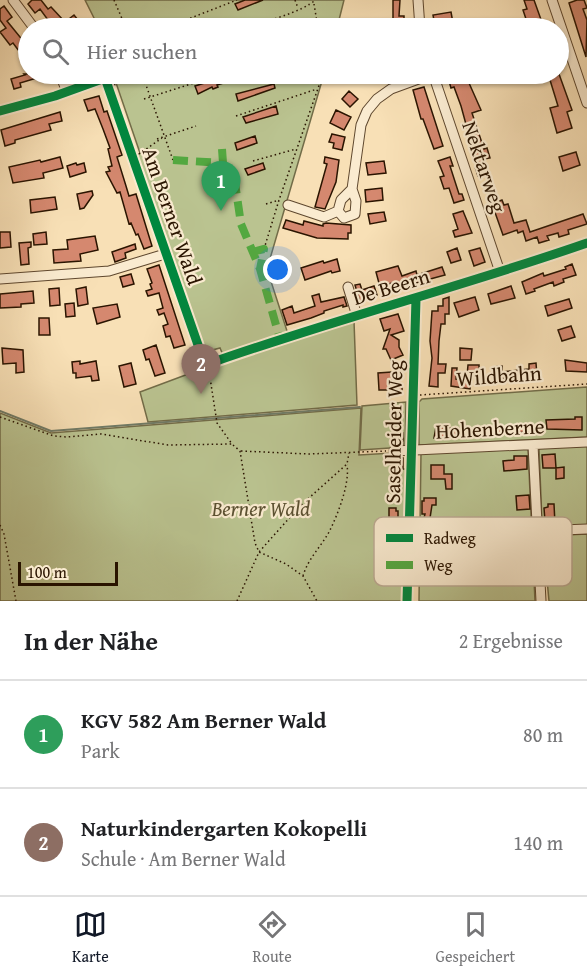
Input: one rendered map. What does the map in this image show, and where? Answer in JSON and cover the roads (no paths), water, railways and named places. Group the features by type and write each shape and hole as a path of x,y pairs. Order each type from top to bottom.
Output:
{"street":[{"path":"13,0 26,18"},
{"path":"418,0 419,18"},
{"path":"552,0 559,18"},
{"path":"569,47 587,103"},
{"path":"0,111 68,92 64,84"},
{"name":"Am Berner Wald","path":"68,92 101,84"},
{"name":"Am Berner Wald","path":"110,84 165,254 207,367"},
{"path":"338,211 344,218 355,214 356,201 352,189 361,125 367,111 377,99 391,89 405,84"},
{"name":"Nektarweg","path":"435,84 500,272"},
{"path":"288,205 324,217 338,211 342,200 352,189"},
{"name":"De Beern","path":"207,367 280,339 416,299 587,243"},
{"path":"0,279 109,271 165,254"},
{"path":"348,287 357,316"},
{"name":"Saselheider Weg","path":"410,517 416,299"},
{"name":"Hohenberne","path":"394,451 587,442"},
{"path":"534,445 537,517"},
{"path":"572,530 587,529"},
{"name":"Saselheider Weg","path":"407,601 408,586"},
{"path":"540,586 541,601"}],"waterway":[{"path":"0,411 51,431 360,407"}],"place":[{"name":"KGV 582 Am Berner Wald","path":"221,211"},
{"name":"Naturkindergarten Kokopelli","path":"201,394"}],"park label":[{"name":"Berner Wald","path":"261,509"}]}
